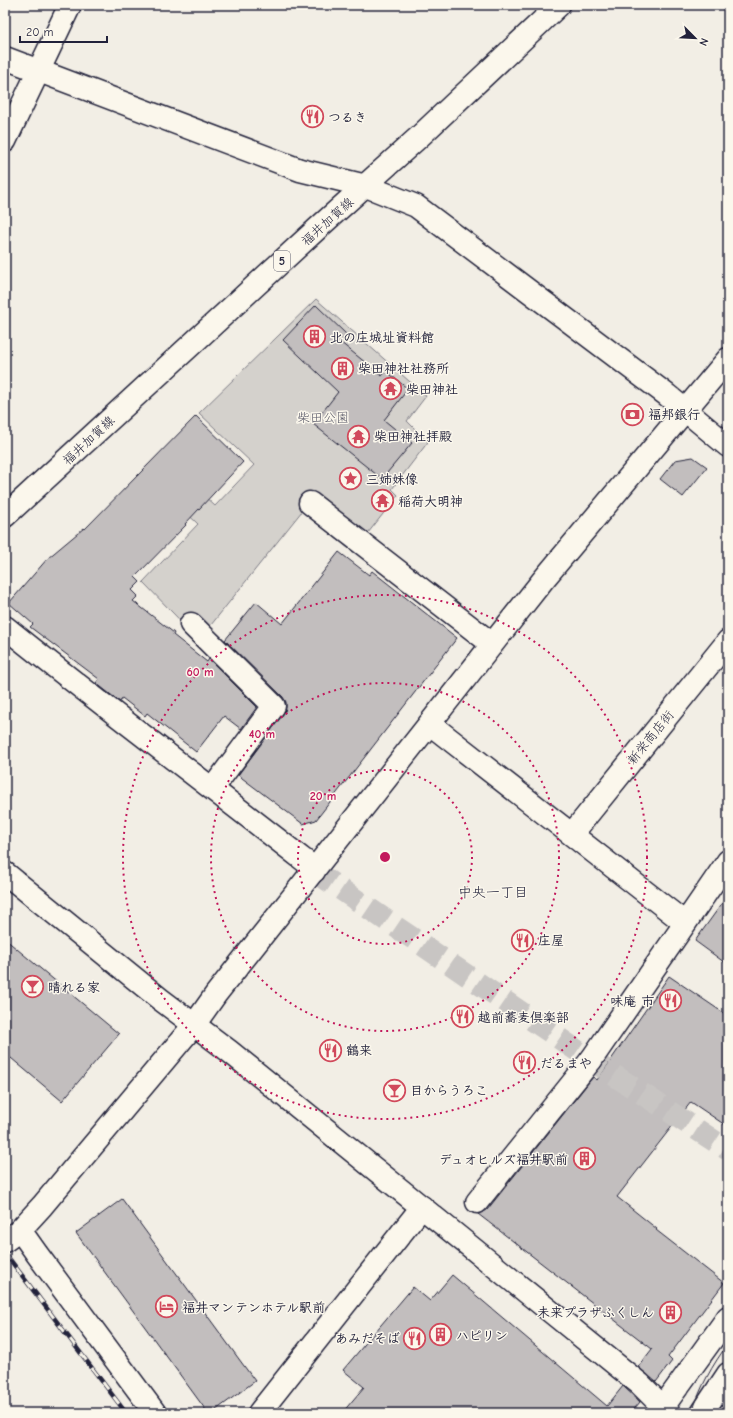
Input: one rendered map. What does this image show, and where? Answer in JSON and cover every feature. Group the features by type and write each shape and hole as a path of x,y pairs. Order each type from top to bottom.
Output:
{"street":[{"path":"5,141 70,5"},
{"name":"福井加賀線","path":"5,516 366,186 559,5"},
{"path":"5,58 300,170 366,186 416,206 661,390 728,446"},
{"path":"155,1413 37,1254 13,1236 47,1200 194,1025 216,994 543,580 728,359"},
{"path":"310,503 492,644"},
{"path":"192,624 274,706 213,788"},
{"path":"5,627 84,691 213,788 306,862 314,871"},
{"name":"新栄商店街","path":"572,834 728,641"},
{"path":"430,724 685,924"},
{"path":"478,1202 591,1060 728,862"},
{"path":"5,873 422,1207 629,1376 666,1410 728,1317"},
{"path":"259,1413 422,1207"},
{"path":"702,1413 728,1374"}],"green space":[{"name":"柴田公園","path":"316,299 426,396 407,421 428,442 392,489 398,495 353,552 302,511 199,640 143,582 198,524 142,471 159,454 215,506 254,465 199,413"}],"building":[{"path":"316,305 347,335 340,342 382,376 386,371 408,389 384,420 412,443 382,479 313,424 338,392 283,340"},
{"path":"196,416 243,462 185,524 186,525 135,577 140,582 132,590 138,596 133,601 174,633 173,635 207,662 209,659 257,707 241,729 224,716 196,752 147,713 145,716 122,698 120,702 96,683 99,679 30,627 33,624 9,603 48,558 84,528 85,529"},
{"path":"693,457 707,467 683,497 660,479 675,460"},
{"path":"339,552 369,575 372,571 457,638 316,820 303,824 238,775 284,713 286,702 283,697 225,640 256,602 282,624"},
{"path":"728,895 728,965 695,941"},
{"name":"晴れる家","path":"5,939 119,1034 62,1101 5,1053"},
{"path":"669,976 728,1016 728,1127 691,1102 617,1197 657,1229 656,1230 724,1283 668,1357 672,1361 656,1382 638,1367 652,1349 478,1214 487,1210 593,1077 597,1080"},
{"name":"福井マンテンホテル駅前","path":"122,1199 255,1381 212,1413 208,1413 76,1233"},
{"name":"ハピリン","path":"452,1275 607,1406 623,1386 640,1402 631,1413 342,1413 364,1387 343,1370 413,1287 430,1301"}],"tunnel":[{"path":"314,871 591,1060 728,1150"}],"tram line":[{"path":"692,1413 707,1377 728,1344"}],"railway":[{"path":"5,1253 126,1413"}],"place":[{"name":"つるき","path":"313,117"},
{"name":"北の庄城址資料館","path":"315,337"},
{"name":"柴田神社社務所","path":"342,368"},
{"name":"柴田神社","path":"390,389"},
{"name":"福邦銀行","path":"632,414"},
{"name":"柴田神社拝殿","path":"358,436"},
{"name":"三姉妹像","path":"350,479"},
{"name":"稲荷大明神","path":"382,501"},
{"name":"庄屋","path":"522,940"},
{"name":"晴れる家","path":"33,987"},
{"name":"味庵 市","path":"670,1001"},
{"name":"越前蕎麦倶楽部","path":"463,1017"},
{"name":"鶴来","path":"331,1050"},
{"name":"だるまや","path":"524,1063"},
{"name":"目からうろこ","path":"394,1090"},
{"name":"デュオヒルズ福井駅前","path":"584,1159"},
{"name":"福井マンテンホテル駅前","path":"166,1307"},
{"name":"未来プラザふくしん","path":"670,1312"},
{"name":"ハピリン","path":"440,1335"},
{"name":"あみだそば","path":"415,1338"}],"district":[{"name":"中央一丁目","path":"493,892"}]}
